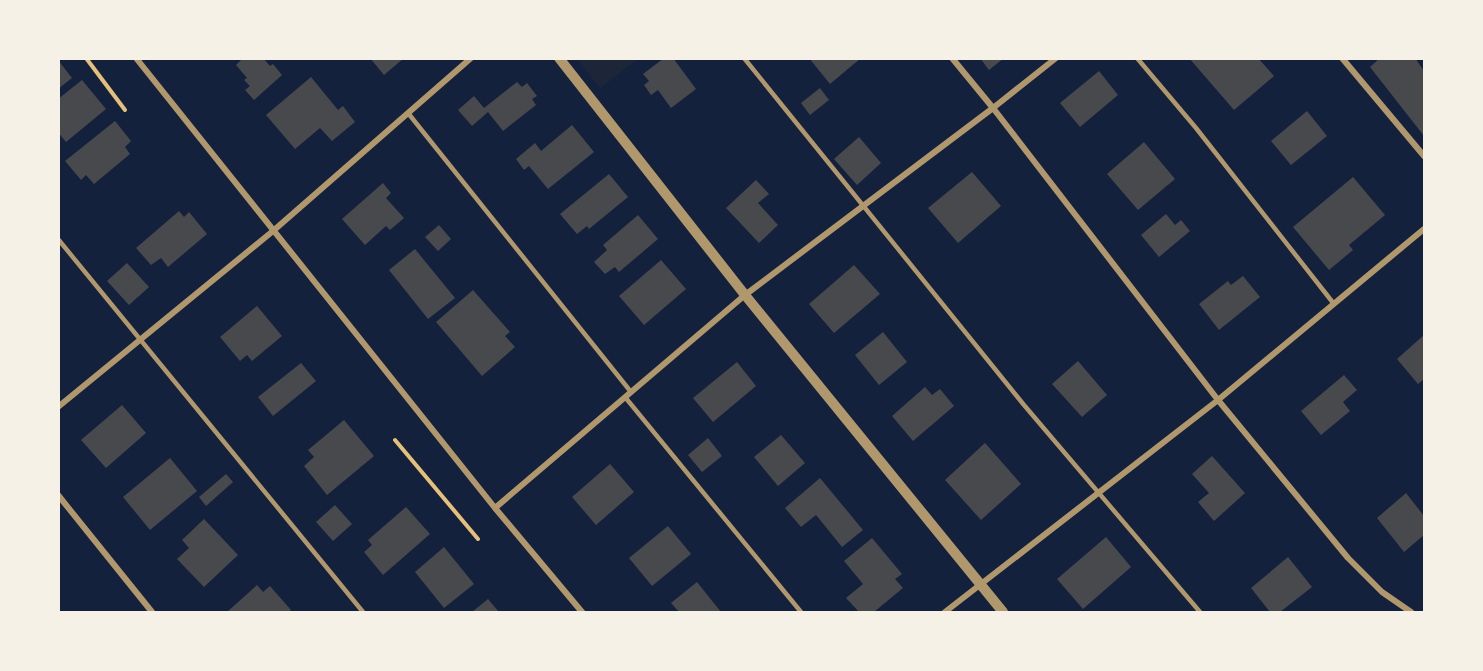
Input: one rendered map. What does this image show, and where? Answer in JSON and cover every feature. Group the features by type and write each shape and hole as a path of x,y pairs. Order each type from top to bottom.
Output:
{"street":[{"path":"136,58 495,508 582,612"},
{"path":"58,406 273,231 471,58"},
{"path":"558,58 745,295 1003,612"},
{"path":"952,58 1218,400 1348,558 1382,592 1412,612"},
{"path":"495,508 745,295 1056,58"},
{"path":"1342,58 1425,156"},
{"path":"945,612 1218,400 1425,229"},
{"path":"58,495 152,612"}],"lane":[{"path":"744,58 1024,405 1200,612"},
{"path":"1137,58 1196,128 1334,304"},
{"path":"408,113 631,392"},
{"path":"58,239 363,612"},
{"path":"625,397 801,612"}],"path":[{"path":"86,58 126,110"},
{"path":"395,440 478,539"}],"shaded area":[{"path":"577,59 638,59 600,88"}],"building":[{"path":"243,58 263,58 270,66 273,64 282,75 254,100 245,90 250,86 244,80 247,78 236,65"},
{"path":"370,58 404,58 384,75"},
{"path":"664,58 673,58 696,89 671,108 658,90 651,95 644,85 649,81 643,74"},
{"path":"809,58 861,58 830,84"},
{"path":"980,58 1004,58 989,70"},
{"path":"1189,58 1258,58 1274,76 1234,110"},
{"path":"1380,58 1415,58 1424,71 1424,136 1370,67"},
{"path":"58,60 72,78 58,89"},
{"path":"1099,71 1118,95 1080,127 1060,103"},
{"path":"311,77 338,110 343,106 355,122 332,141 320,128 295,149 266,115"},
{"path":"82,80 106,109 66,142 58,132 58,99"},
{"path":"517,82 522,87 527,83 537,96 532,99 536,105 503,131 488,112 472,126 458,110 474,96 484,108"},
{"path":"820,88 829,100 810,115 801,103"},
{"path":"1307,111 1327,136 1291,165 1271,141"},
{"path":"115,121 131,141 125,147 130,154 94,184 86,175 81,180 65,161"},
{"path":"572,125 594,152 548,189 529,166 524,170 516,159 535,143 541,151"},
{"path":"859,137 881,163 857,185 834,159"},
{"path":"1144,142 1175,179 1138,210 1107,174"},
{"path":"972,172 1001,206 958,243 928,208"},
{"path":"609,174 628,197 589,229 587,226 577,234 560,214"},
{"path":"1353,177 1385,215 1349,245 1353,250 1329,270 1293,227"},
{"path":"756,180 769,194 758,203 778,225 759,243 726,208"},
{"path":"383,183 391,193 386,198 404,218 390,230 386,226 365,245 342,219"},
{"path":"179,211 184,217 189,212 207,234 168,267 161,258 151,265 136,248"},
{"path":"1166,214 1175,225 1181,220 1190,231 1159,257 1141,235"},
{"path":"638,215 658,239 619,272 615,267 605,274 594,262 607,250 603,245"},
{"path":"439,225 451,239 438,251 425,237"},
{"path":"415,249 455,298 428,319 389,270"},
{"path":"661,260 686,289 644,325 619,296"},
{"path":"127,263 149,287 129,305 107,281"},
{"path":"854,265 880,294 834,333 809,304"},
{"path":"1243,276 1260,297 1219,330 1199,304 1228,281 1231,285"},
{"path":"473,290 510,332 505,336 515,347 482,376 436,322"},
{"path":"257,306 282,336 252,361 247,355 240,361 220,337"},
{"path":"883,332 907,362 879,385 855,355"},
{"path":"1424,335 1424,379 1418,384 1397,359"},
{"path":"1078,361 1107,395 1082,417 1052,384"},
{"path":"737,362 756,386 713,422 693,398"},
{"path":"301,363 316,381 273,416 258,397"},
{"path":"1344,375 1357,390 1343,402 1350,411 1321,435 1301,411"},
{"path":"925,387 932,395 940,389 954,406 913,441 892,416"},
{"path":"122,405 146,433 106,468 81,440"},
{"path":"344,420 374,456 327,495 304,466 314,457 308,450"},
{"path":"781,435 805,463 778,486 754,457"},
{"path":"708,438 722,456 702,472 688,455"},
{"path":"985,443 1021,484 981,520 945,480"},
{"path":"1212,456 1245,493 1214,521 1198,502 1209,493 1192,474"},
{"path":"170,458 197,491 150,530 123,497"},
{"path":"610,464 634,492 596,525 572,497"},
{"path":"226,474 233,482 206,506 199,497"},
{"path":"820,478 863,530 842,547 816,515 801,527 785,508"},
{"path":"1406,493 1424,516 1424,535 1404,552 1377,518"},
{"path":"335,505 352,524 333,541 316,522"},
{"path":"406,507 430,534 383,575 364,552 372,545 368,540"},
{"path":"204,519 238,555 204,587 177,559 189,548 182,540"},
{"path":"668,526 691,554 652,586 629,558"},
{"path":"1106,537 1131,567 1083,609 1057,579"},
{"path":"872,538 902,574 895,579 903,588 874,612 859,612 846,598 863,584 844,561"},
{"path":"444,547 474,584 444,608 415,572"},
{"path":"1288,557 1312,587 1280,612 1270,612 1251,588"},
{"path":"697,582 721,612 679,612 671,603"},
{"path":"257,585 263,592 270,586 291,610 288,612 227,612"},
{"path":"488,599 499,612 472,612"}]}
